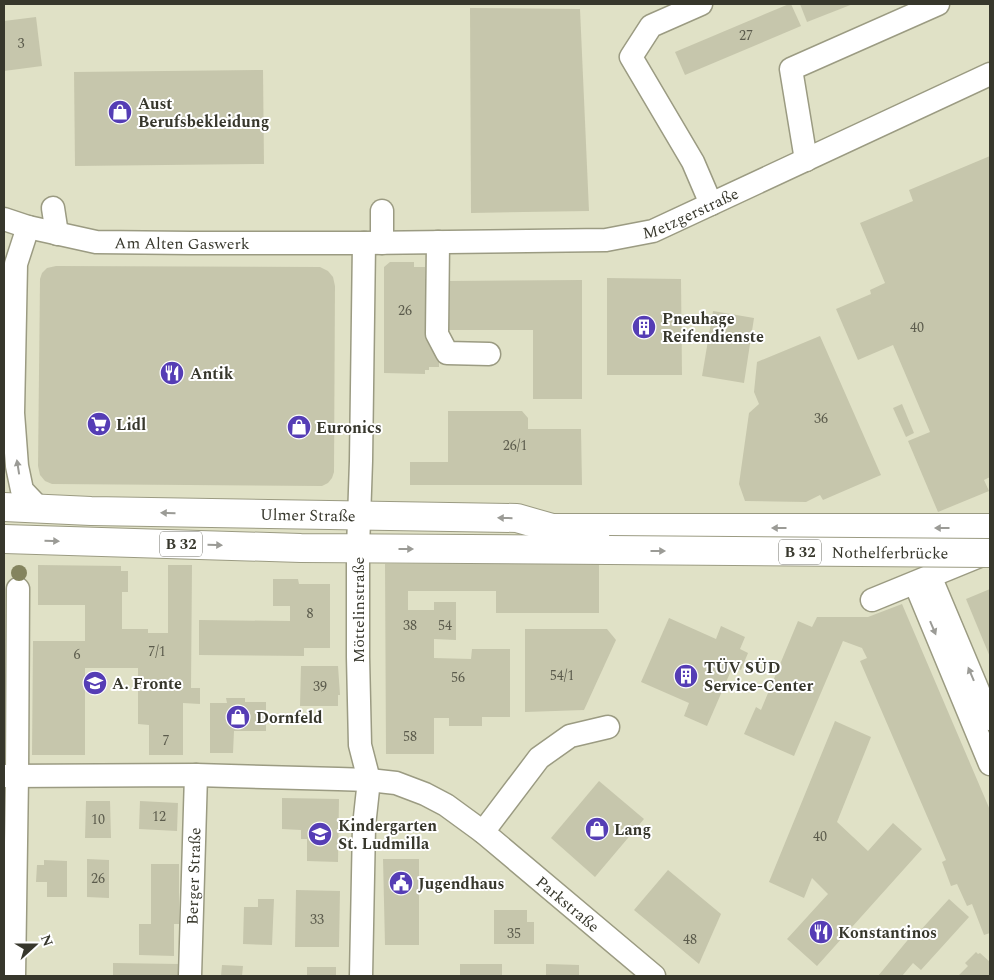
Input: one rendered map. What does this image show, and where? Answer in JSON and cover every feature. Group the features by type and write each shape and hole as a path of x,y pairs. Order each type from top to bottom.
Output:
{"main road":[{"name":"Ulmer Straße","path":"4,507 101,512 517,518 552,528 573,539"},
{"name":"Nothelferbrücke","path":"609,539 990,528"},
{"name":"Ulmer Straße","path":"4,539 358,549 609,539"},
{"name":"Nothelferbrücke","path":"609,539 990,552"}],"street":[{"path":"701,4 651,26 631,57 693,162 711,204"},
{"path":"806,160 791,69 938,4"},
{"name":"Metzgerstraße","path":"373,243 606,240 653,231 990,74"},
{"path":"53,208 57,234"},
{"name":"Möttelinstraße","path":"361,976 364,826 369,780 360,745 358,549 373,243 382,211"},
{"name":"Am Alten Gaswerk","path":"4,219 28,227 96,242 373,243"},
{"path":"28,227 16,264 8,422 22,490 40,508"},
{"path":"438,242 437,334 447,353 489,354"},
{"path":"872,600 990,552"},
{"path":"922,580 990,719"},
{"path":"922,580 990,764"},
{"path":"14,976 10,776 18,589"},
{"path":"482,832 539,758 570,736 608,727"},
{"path":"10,776 196,775 369,780"},
{"name":"Berger Straße","path":"190,976 196,775"},
{"name":"Parkstraße","path":"369,780 396,784 425,794 446,805 482,832 654,976"}],"building":[{"path":"791,4 801,26 685,75 675,52"},
{"path":"800,4 853,4 807,22"},
{"path":"470,8 580,9 589,211 471,213"},
{"path":"36,17 42,66 4,71 4,21"},
{"path":"263,70 264,164 75,166 74,72"},
{"path":"990,156 990,477 984,480 989,491 938,512 908,441 930,432 893,345 858,360 836,309 871,294 870,290 885,283 860,223 913,201 909,190"},
{"path":"390,262 414,262 414,267 425,267 425,279 431,279 431,293 425,293 425,328 429,328 429,346 439,346 439,367 429,367 429,370 425,370 425,374 384,373 384,267"},
{"path":"56,266 320,267 328,271 333,277 335,286 334,472 332,478 322,486 52,484 45,481 40,475 38,466 40,279 42,273 47,268"},
{"name":"Pneuhage Reifendienste","path":"607,278 681,279 682,375 607,375"},
{"path":"582,280 582,399 533,399 533,330 448,330 447,281"},
{"path":"713,311 754,318 744,383 702,376"},
{"path":"820,336 881,475 823,500 820,495 806,502 745,501 739,484 749,413 759,404 754,392 757,362"},
{"path":"902,404 914,433 906,437 893,408"},
{"path":"448,411 522,411 528,418 528,429 581,429 582,485 410,485 410,462 448,462"},
{"path":"385,564 599,564 599,613 496,613 496,591 408,591 408,610 434,610 434,602 456,602 456,640 434,639 434,658 471,659 472,649 510,649 510,717 482,717 482,726 449,726 449,718 434,718 434,754 386,754"},
{"path":"38,565 121,566 121,571 128,571 128,592 122,592 122,629 148,629 148,633 168,633 168,565 192,565 191,688 200,688 200,704 183,703 183,755 149,755 149,725 138,724 138,668 85,668 85,755 32,755 33,641 85,641 85,605 38,605"},
{"path":"273,579 298,579 299,584 330,584 330,648 304,648 304,656 199,655 199,620 290,621 290,606 273,606"},
{"path":"990,589 990,657 966,599"},
{"path":"902,604 990,810 990,933 984,935 972,904 967,906 957,884 951,886 942,862 946,860 860,661 867,658 862,648 843,641 794,756 744,734 756,707 761,710 798,621 812,627 817,617 868,617"},
{"name":"TÜV SÜD Service-Center","path":"669,618 716,639 721,626 745,637 740,649 748,653 741,670 733,666 707,726 684,716 689,703 641,682"},
{"path":"525,629 607,629 616,640 584,710 525,712"},
{"path":"301,666 338,666 340,695 338,695 338,706 300,706"},
{"name":"Dornfeld","path":"226,698 245,698 245,702 266,702 266,731 234,731 233,753 210,753 210,703 227,703"},
{"path":"835,721 871,737 837,822 868,851 893,823 922,849 817,966 787,939 828,894 812,878 804,898 769,882"},
{"name":"Lang","path":"599,781 644,819 595,877 551,838"},
{"name":"Kindergarten St. Ludmilla","path":"282,798 339,799 338,862 307,861 307,839 301,839 301,830 282,829"},
{"path":"86,801 110,801 111,838 85,838"},
{"path":"140,801 178,803 177,831 139,829"},
{"path":"87,859 109,860 109,898 87,897"},
{"name":"Jugendhaus","path":"383,859 419,859 419,945 385,945"},
{"path":"44,860 67,861 67,897 47,897 47,882 36,882 37,865 44,865"},
{"path":"151,864 179,864 179,924 174,924 174,956 139,955 139,924 151,924"},
{"path":"668,870 721,914 699,964 634,910"},
{"path":"296,890 340,891 339,947 295,947"},
{"path":"258,899 274,899 272,945 243,944 244,907 258,907"},
{"path":"949,899 969,917 921,970 913,963 902,976 878,976 916,930 918,933"},
{"path":"494,910 527,910 527,922 534,922 534,944 494,944"},
{"path":"976,952 980,953 990,962 990,976 958,976 968,966 965,963"},
{"path":"113,963 180,964 179,976 113,976"},
{"path":"460,964 502,964 502,976 460,976"},
{"path":"546,964 579,965 579,976 546,976"},
{"path":"222,965 243,966 242,976 221,976"},
{"path":"307,967 336,967 336,976 307,976"}],"place":[{"name":"Aust Berufsbekleidung","path":"120,112"},
{"name":"Pneuhage Reifendienste","path":"644,327"},
{"name":"Antik","path":"172,373"},
{"name":"Lidl","path":"99,424"},
{"name":"Euronics","path":"299,427"},
{"name":"TÜV SÜD Service-Center","path":"686,676"},
{"name":"A. Fronte","path":"95,683"},
{"name":"Dornfeld","path":"238,717"},
{"name":"Lang","path":"597,829"},
{"name":"Kindergarten St. Ludmilla","path":"320,834"},
{"name":"Jugendhaus","path":"401,883"},
{"name":"Konstantinos","path":"821,932"}]}
